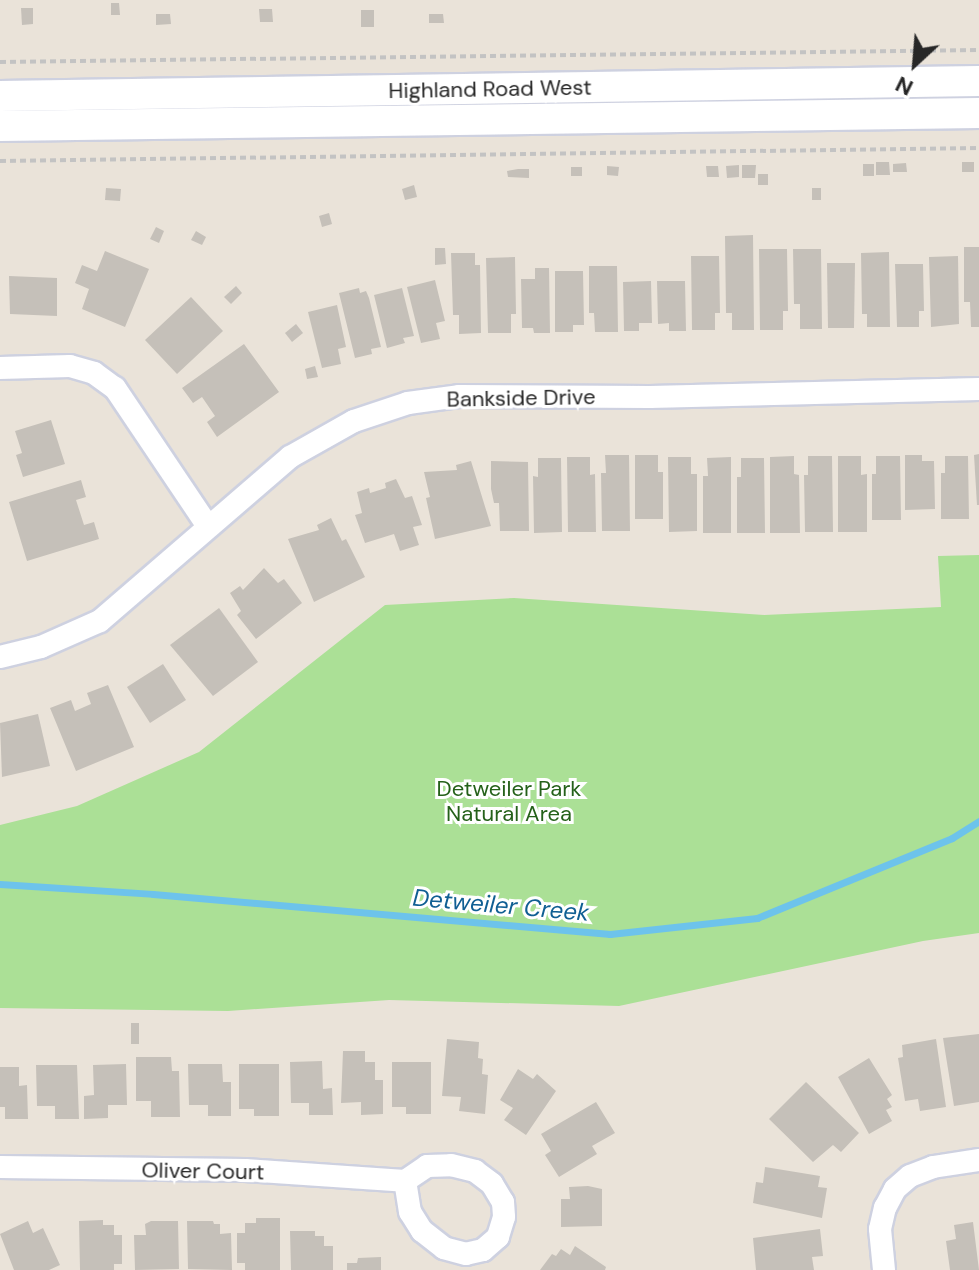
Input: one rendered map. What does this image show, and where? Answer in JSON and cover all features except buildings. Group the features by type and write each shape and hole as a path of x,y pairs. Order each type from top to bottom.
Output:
{"main road":[{"name":"Highland Road West","path":"0,96 979,81"},
{"name":"Highland Road West","path":"0,126 979,113"}],"street":[{"path":"0,368 70,366 94,373 115,388 207,525"},
{"name":"Bankside Drive","path":"0,657 41,647 100,621 207,525 290,457 354,421 408,403 459,396 650,397 979,389"},
{"path":"884,1270 880,1229 895,1189 910,1176 933,1167 979,1160"},
{"name":"Oliver Court","path":"0,1167 245,1170 405,1181 427,1166 451,1165 475,1171 492,1184 503,1202 504,1217 498,1237 483,1250 466,1254 444,1248 422,1231 410,1212 405,1181"}],"path":[{"path":"0,62 979,50"},
{"path":"0,161 979,148"}],"green space":[{"name":"Detweiler Park Natural Area","path":"979,555 979,933 923,941 619,1006 389,1000 228,1011 0,1008 0,825 77,806 199,752 385,605 514,598 764,615 941,607 938,556"}],"waterway":[{"name":"Detweiler Creek","path":"0,884 153,894 610,934 757,918 952,838 979,821"}]}
